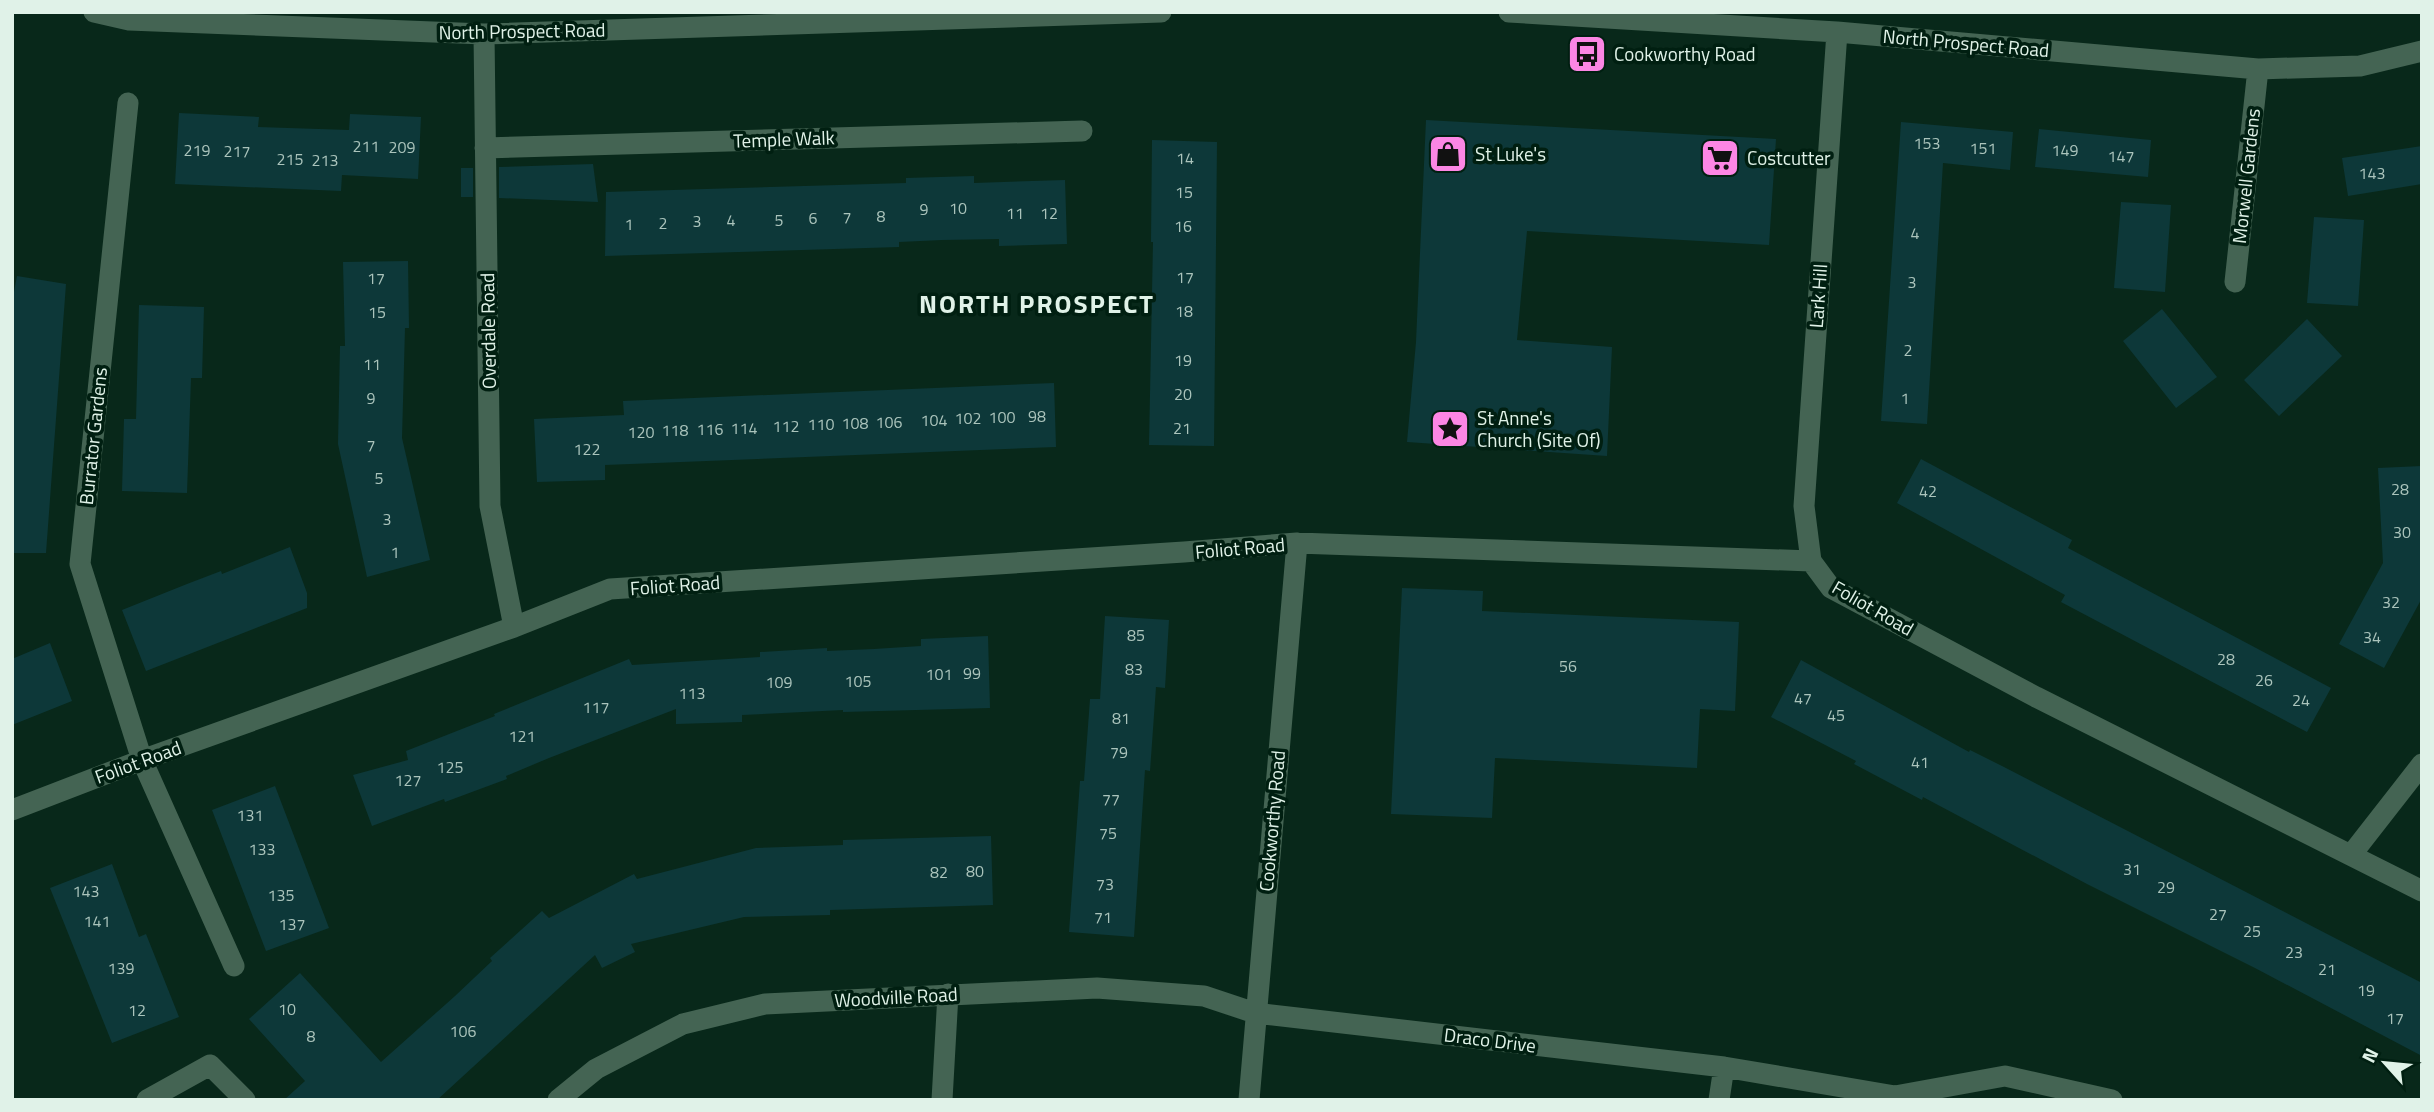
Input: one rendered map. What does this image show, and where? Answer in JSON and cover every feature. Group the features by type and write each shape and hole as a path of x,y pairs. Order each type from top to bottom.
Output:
{"street":[{"name":"North Prospect Road","path":"94,12 129,20 484,34 1161,12"},
{"name":"North Prospect Road","path":"1509,12 1837,32 2258,69 2360,66 2422,51"},
{"name":"Lark Hill","path":"1811,561 1804,506 1837,32"},
{"name":"Overdale Road","path":"484,34 490,506 514,627"},
{"name":"Morwell Gardens","path":"2235,282 2258,69"},
{"name":"Burrator Gardens","path":"128,103 80,564 142,760 234,966"},
{"name":"Temple Walk","path":"485,148 1082,131"},
{"name":"Foliot Road","path":"12,810 142,760 514,627 610,589 1297,543 1811,561 1831,588 2036,697 2422,891"},
{"name":"Cookworthy Road","path":"1248,1100 1297,543"},
{"path":"2351,855 2422,764"},
{"name":"Woodville Road","path":"558,1100 596,1069 682,1024 765,1004 1097,989 1204,996 1255,1013"},
{"path":"942,1100 948,994"},
{"name":"Draco Drive","path":"1255,1013 1724,1067 1895,1096 2005,1076 2112,1100"},
{"path":"147,1100 210,1065 245,1100"},
{"path":"1720,1100 1724,1067"}],"building":[{"path":"179,113 259,117 258,127 349,130 350,114 421,117 418,179 342,175 341,191 175,184"},
{"path":"1426,120 1776,139 1769,245 1527,231 1517,340 1612,347 1607,456 1407,442 1416,342"},
{"path":"1901,122 2013,132 2010,170 1943,163 1927,424 1881,421"},
{"path":"2039,129 2151,140 2148,177 2035,167"},
{"path":"1152,140 1217,142 1214,446 1149,445"},
{"path":"2422,146 2422,184 2348,196 2342,158"},
{"path":"593,164 598,202 499,198 499,167"},
{"path":"461,168 473,168 473,197 461,197"},
{"path":"974,176 974,183 1065,180 1067,244 999,246 999,239 942,240 899,242 899,247 605,256 606,192 906,183 906,178"},
{"path":"2121,202 2171,205 2165,292 2114,288"},
{"path":"2314,217 2364,220 2358,306 2307,303"},
{"path":"408,261 409,328 405,328 402,438 430,560 367,577 338,444 340,346 345,346 343,262"},
{"path":"17,276 66,284 46,553 12,553 12,302"},
{"path":"139,305 204,307 202,378 191,378 187,493 122,491 124,419 136,419"},
{"path":"2162,309 2217,377 2176,408 2123,341"},
{"path":"2307,319 2342,356 2279,416 2244,380"},
{"path":"1054,383 1056,447 605,465 605,480 537,482 534,419 624,415 623,401"},
{"path":"1921,459 2072,540 2068,548 2331,688 2307,732 2061,602 2065,595 1897,503"},
{"path":"2422,466 2422,598 2384,668 2339,644 2383,563 2378,468"},
{"path":"290,547 307,593 307,608 146,671 122,610"},
{"path":"1402,588 1483,591 1482,611 1739,622 1735,711 1700,709 1697,768 1495,758 1492,818 1391,814"},
{"path":"1105,616 1169,620 1165,688 1156,687 1150,771 1145,770 1134,937 1069,932 1080,781 1084,781 1090,699 1100,699"},
{"path":"988,636 990,708 843,710 742,715 742,722 676,724 676,709 549,758 506,776 507,779 372,826 353,775 408,760 406,751 629,659 632,665 760,657 760,652 921,646 921,639"},
{"path":"50,643 72,701 12,725 12,659"},
{"path":"1801,660 1969,752 1970,750 2004,767 2422,983 2422,1056 1923,797 1922,800 1854,764 1856,761 1771,717"},
{"path":"275,786 329,928 266,951 212,810"},
{"path":"991,836 993,905 830,910 830,915 744,917 631,944 635,952 602,968 595,955 437,1100 284,1100 305,1081 249,1019 300,973 381,1062 455,996 492,961 490,958 542,911 549,918 634,874 637,879 756,848 843,845 843,840"},
{"path":"112,864 139,937 146,934 179,1017 112,1043 50,888"}],"place":[{"name":"Cookworthy Road","path":"1587,54"},
{"name":"St Luke's","path":"1448,154"},
{"name":"Costcutter","path":"1720,158"},
{"name":"St Anne's Church (Site Of)","path":"1450,429"}],"district":[{"name":"NORTH PROSPECT","path":"1037,304"}]}
